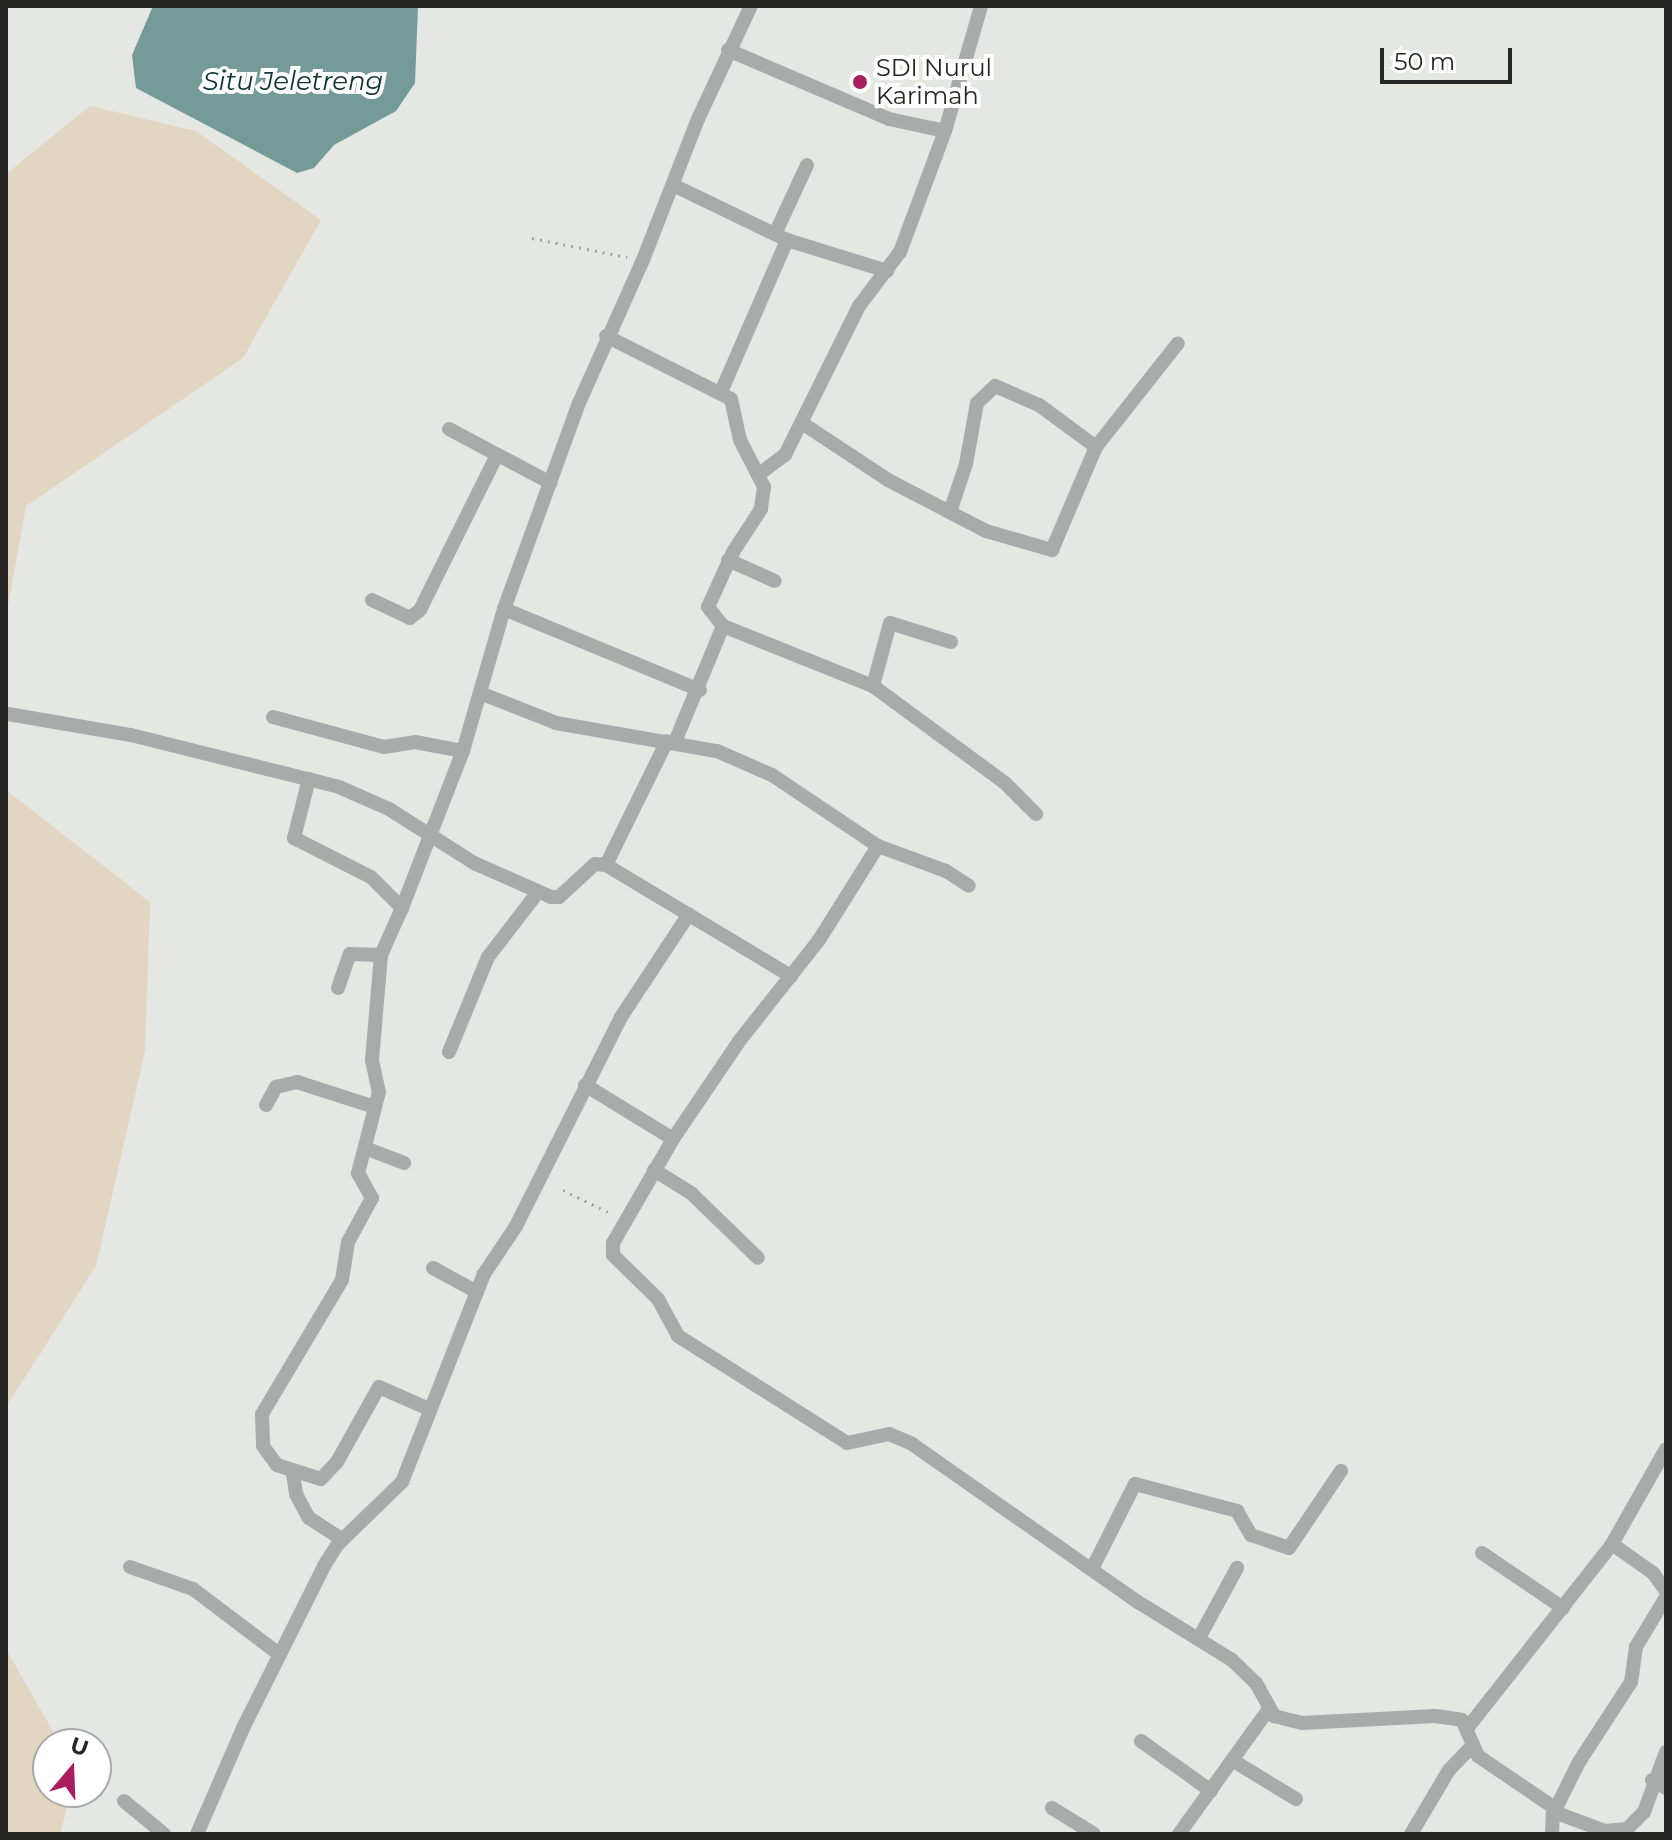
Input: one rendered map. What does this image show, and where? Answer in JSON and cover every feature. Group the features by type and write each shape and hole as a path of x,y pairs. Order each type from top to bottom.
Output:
{"street":[{"path":"429,1409 381,1386 326,1476 315,1480 293,1474 277,1465 263,1446 262,1414 347,1268 348,1242 372,1198 358,1173 379,1092 372,1060 381,955 463,751 504,609 606,336 643,260 728,50 751,6"},
{"path":"758,475 785,455 859,306 887,271 906,237 945,131 981,6"},
{"path":"728,50 889,119 945,131"},
{"path":"721,392 807,165"},
{"path":"673,185 781,237 887,271"},
{"path":"606,336 731,399 740,440 758,475 764,502 728,560 708,607 723,626 873,686 1005,783 1036,814"},
{"path":"802,423 888,480 986,531 1052,550 1096,447 1178,343"},
{"path":"950,512 966,464 977,403 995,386 1039,405 1096,447"},
{"path":"449,429 551,483"},
{"path":"372,600 410,618 420,610 497,455"},
{"path":"728,560 775,581"},
{"path":"504,609 700,690"},
{"path":"873,686 890,623 951,642"},
{"path":"606,865 700,690 723,626"},
{"path":"480,693 556,723 717,751 772,775 878,846 946,871 969,886"},
{"path":"8,714 120,732 361,795 429,837 538,892 559,897 590,867 606,865 791,976"},
{"path":"273,717 384,747 415,742 463,751"},
{"path":"309,779 294,838 371,877 402,908"},
{"path":"878,846 791,976 673,1139 613,1243 613,1255 658,1299 678,1336 847,1443 889,1434 912,1444 1248,1673 1268,1710 1302,1723 1435,1716 1457,1718 1469,1726 1473,1745 1484,1761 1541,1796 1554,1812 1605,1831 1627,1829 1644,1812 1652,1780 1666,1752"},
{"path":"449,1052 488,957 538,892"},
{"path":"197,1834 279,1654 343,1540 402,1482 477,1292 516,1226 621,1017 689,914"},
{"path":"338,988 350,954 381,955"},
{"path":"266,1105 276,1087 297,1082 375,1107"},
{"path":"585,1085 673,1139"},
{"path":"365,1148 404,1163"},
{"path":"654,1170 691,1193 758,1258"},
{"path":"433,1268 477,1292"},
{"path":"1469,1726 1612,1544 1666,1449"},
{"path":"1092,1569 1135,1484 1237,1511 1251,1535 1289,1548 1341,1471"},
{"path":"293,1474 296,1494 309,1518 343,1540"},
{"path":"1612,1544 1653,1573 1666,1591"},
{"path":"1482,1553 1563,1608"},
{"path":"130,1567 193,1589 279,1654"},
{"path":"1199,1638 1237,1568"},
{"path":"1552,1834 1554,1812 1579,1762 1631,1682 1639,1639 1666,1597"},
{"path":"1179,1834 1268,1710"},
{"path":"1141,1741 1211,1791"},
{"path":"1411,1834 1449,1770 1473,1745"},
{"path":"1232,1760 1296,1799"},
{"path":"1652,1780 1666,1788"},
{"path":"124,1801 164,1834"},
{"path":"1052,1808 1094,1834"}],"path":[{"path":"532,238 643,260"},
{"path":"563,1190 626,1221"}],"shaded area":[{"path":"90,106 196,131 321,220 243,358 26,506 6,617 6,174"},
{"path":"6,790 150,902 145,1051 96,1266 6,1407"},
{"path":"6,1649 51,1728 32,1728 32,1808 67,1808 60,1834 6,1834"}],"water":[{"name":"Situ Jeletreng","path":"153,6 418,6 415,83 396,111 334,145 314,168 297,173 136,88 132,55"}],"place":[{"name":"SDI Nurul Karimah","path":"860,82"}]}
